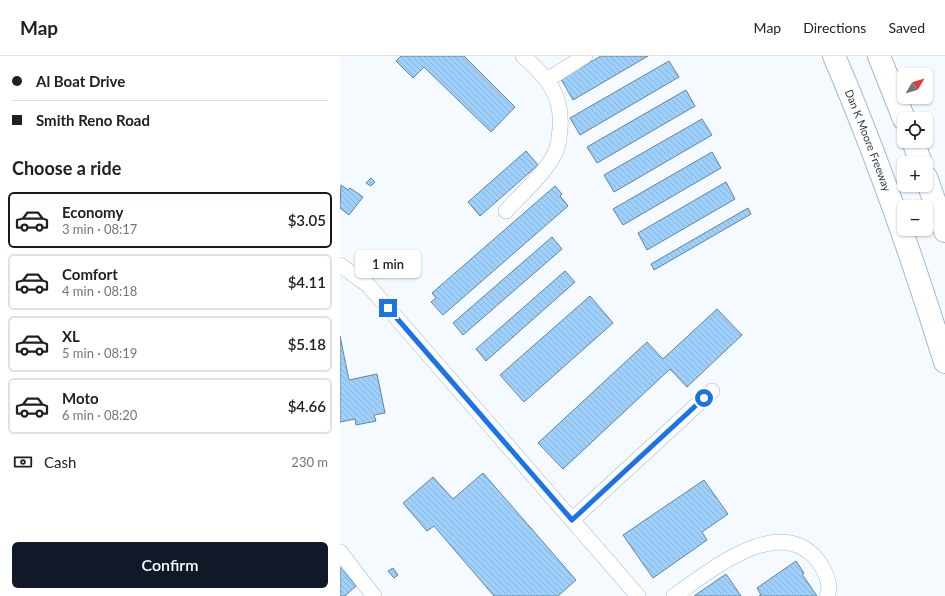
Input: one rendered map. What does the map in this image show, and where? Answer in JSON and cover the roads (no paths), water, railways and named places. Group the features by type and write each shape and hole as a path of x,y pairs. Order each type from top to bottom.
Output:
{"highway":[{"name":"Dan K Moore Freeway","path":"834,56 884,182 923,291 945,362"},
{"path":"879,56 901,112"},
{"path":"931,192 945,231"}],"street":[{"path":"506,211 545,168 556,152 561,116 559,103 547,80 523,56"},
{"path":"547,80 585,56"},
{"path":"340,265 368,285 638,596"},
{"path":"572,520 712,390"},
{"path":"674,596 727,559 764,544 786,541 807,549 817,560 826,574 828,582 827,596"},
{"path":"340,552 374,596"}]}
